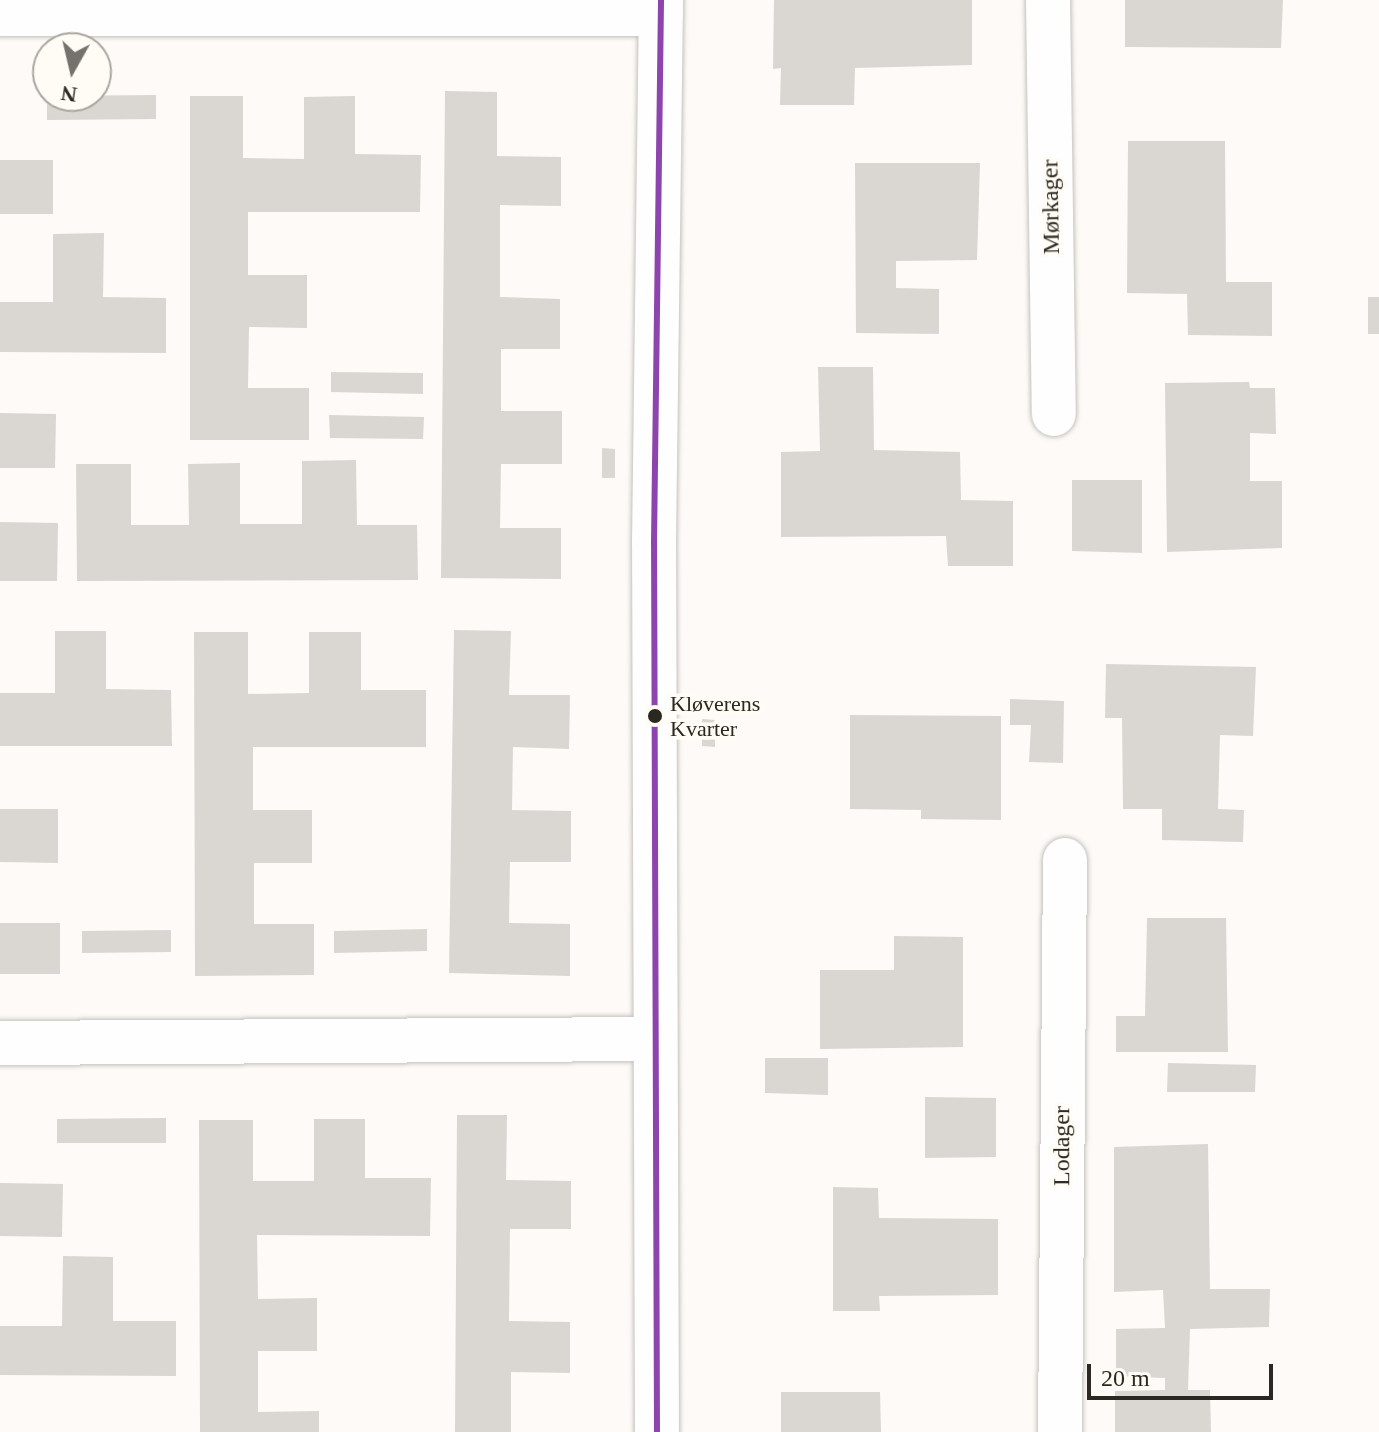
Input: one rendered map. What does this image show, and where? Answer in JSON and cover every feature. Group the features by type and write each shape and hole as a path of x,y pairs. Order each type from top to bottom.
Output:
{"street":[{"name":"Mørkager","path":"1048,0 1054,414"},
{"path":"0,14 661,7 654,543 653,1039 657,1432"},
{"name":"Lodager","path":"1060,1432 1065,860"},
{"path":"0,1043 653,1039"}],"building":[{"path":"774,0 972,0 972,65 855,68 854,105 780,105 781,68 773,69"},
{"path":"1125,0 1283,0 1281,48 1125,47"},
{"path":"445,91 497,92 497,156 561,157 561,206 500,205 500,297 560,299 560,349 501,349 501,411 562,411 562,464 501,464 500,528 561,528 561,579 441,578"},
{"path":"112,95 156,95 156,119 47,120 47,112 112,112"},
{"path":"190,96 243,96 243,158 304,159 304,97 355,96 355,154 421,155 420,212 248,212 248,275 307,275 307,328 249,327 248,388 309,388 309,440 190,440"},
{"path":"1128,141 1225,141 1226,282 1272,282 1272,336 1188,335 1187,294 1127,293"},
{"path":"0,160 53,160 53,214 0,214"},
{"path":"855,163 980,163 977,260 896,261 896,288 939,289 939,334 856,333"},
{"path":"104,233 103,297 166,298 166,353 0,352 0,302 53,302 53,234"},
{"path":"1368,297 1379,297 1379,334 1368,334"},
{"path":"818,367 873,367 874,450 960,452 961,500 1013,501 1013,566 948,566 946,536 781,537 781,452 820,451"},
{"path":"331,372 423,373 423,394 331,392"},
{"path":"1249,382 1250,388 1275,388 1276,434 1250,433 1250,481 1282,481 1282,548 1167,552 1165,383"},
{"path":"0,413 56,414 55,468 0,468"},
{"path":"329,415 424,417 423,439 330,438"},
{"path":"602,448 615,449 615,478 602,478"},
{"path":"356,460 357,525 417,525 418,580 77,581 76,464 131,464 131,525 189,525 188,464 240,463 240,524 302,524 302,461"},
{"path":"1072,480 1142,480 1142,553 1072,551"},
{"path":"0,522 58,523 57,581 0,581"},
{"path":"454,630 511,631 509,695 570,695 569,749 513,747 512,810 571,811 571,862 510,862 509,923 570,924 570,976 449,973"},
{"path":"55,631 106,631 106,689 171,690 172,746 0,746 0,693 55,693"},
{"path":"194,632 248,632 248,694 309,693 309,632 361,632 361,690 426,690 426,747 253,747 253,810 312,810 312,863 254,863 254,924 314,924 314,975 195,976"},
{"path":"1106,664 1256,667 1253,736 1220,735 1218,809 1244,810 1243,842 1162,840 1162,809 1123,809 1122,718 1105,718"},
{"path":"1010,699 1064,701 1063,763 1029,762 1031,725 1010,725"},
{"path":"850,715 1001,716 1001,820 921,819 921,810 850,809"},
{"path":"702,719 715,720 715,747 702,746"},
{"path":"0,809 58,809 58,863 0,862"},
{"path":"1147,918 1226,918 1228,1052 1116,1052 1116,1016 1145,1016"},
{"path":"0,923 60,923 60,974 0,974"},
{"path":"427,929 427,951 334,953 334,931"},
{"path":"171,930 171,952 82,953 82,931"},
{"path":"894,936 963,937 963,1047 820,1049 820,970 894,970"},
{"path":"765,1058 828,1058 828,1095 765,1093"},
{"path":"1168,1063 1256,1065 1255,1092 1167,1092"},
{"path":"925,1097 996,1098 996,1157 925,1158"},
{"path":"457,1115 507,1115 506,1180 571,1181 571,1229 510,1229 509,1321 570,1322 570,1373 511,1372 511,1432 455,1432"},
{"path":"166,1118 166,1143 57,1143 57,1119"},
{"path":"314,1119 365,1119 365,1178 431,1178 430,1236 257,1235 258,1299 317,1298 317,1351 258,1351 258,1412 319,1411 319,1432 200,1432 199,1120 253,1120 253,1181 314,1181"},
{"path":"1208,1144 1210,1289 1270,1289 1269,1327 1190,1329 1188,1390 1210,1390 1211,1432 1115,1432 1115,1391 1165,1390 1165,1378 1116,1376 1116,1329 1165,1328 1163,1290 1114,1292 1114,1147"},
{"path":"0,1183 63,1184 62,1237 0,1236"},
{"path":"833,1187 878,1188 879,1218 998,1219 998,1295 879,1296 880,1311 833,1311"},
{"path":"63,1256 113,1257 113,1321 176,1321 176,1376 0,1375 0,1326 62,1326"},
{"path":"781,1392 880,1392 881,1432 781,1432"}],"transit line":[{"path":"657,1432 654,543 661,0"}],"place":[{"name":"Kløverens Kvarter","path":"655,716"}]}
